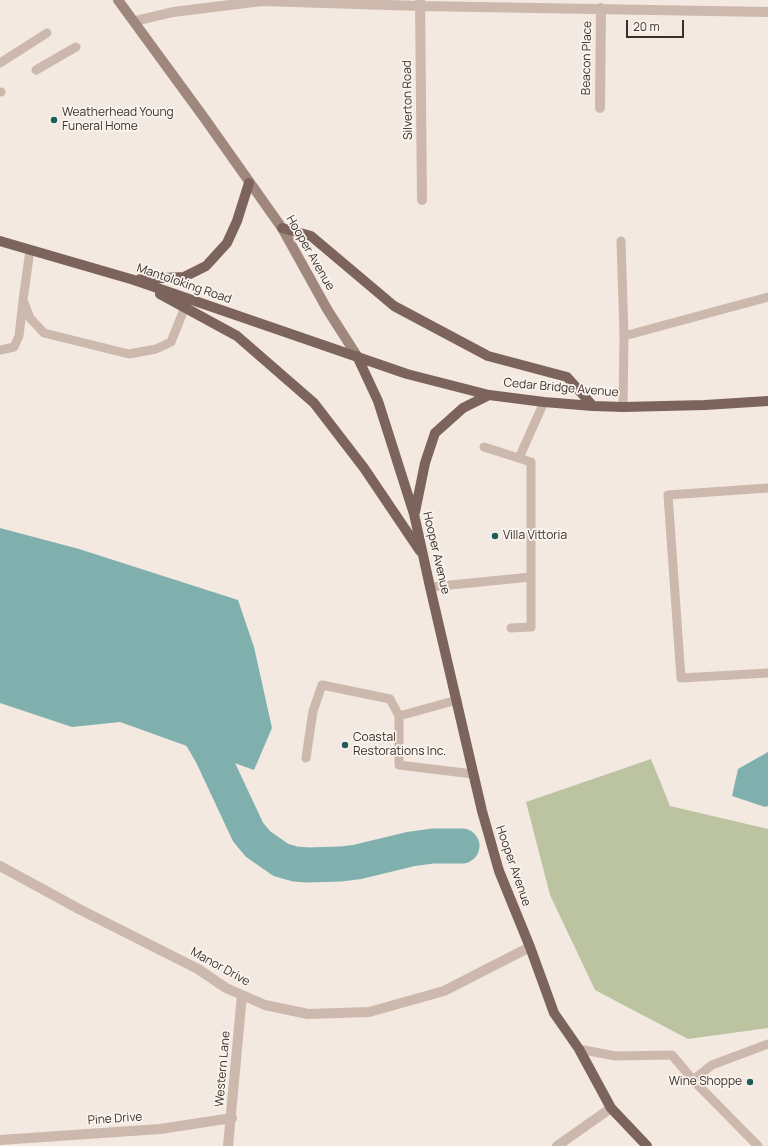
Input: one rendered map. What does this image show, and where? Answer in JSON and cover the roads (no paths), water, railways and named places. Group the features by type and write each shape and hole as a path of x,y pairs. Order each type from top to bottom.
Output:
{"main road":[{"name":"Hooper Avenue","path":"118,0 135,21 282,228 327,309 357,356 378,401 414,514 473,774 499,871 554,1013 578,1049 611,1108 648,1146"},
{"path":"134,280 184,277 206,266 227,243 237,221 249,183"},
{"path":"282,228 312,236 394,306 488,356 567,377 592,406"},
{"name":"Mantoloking Road","path":"0,241 134,280 187,303 357,356"},
{"path":"187,303 237,336 314,403 364,468 407,534 423,555"},
{"name":"Cedar Bridge Avenue","path":"357,356 407,374 489,395 544,402 623,407 705,405 768,401"},
{"path":"414,514 425,463 435,433 463,408 489,395"}],"street":[{"path":"135,21 173,12 262,1 420,3 768,12"},
{"name":"Silverton Road","path":"420,3 422,200"},
{"name":"Beacon Place","path":"600,108 601,8"},
{"name":"Manor Drive","path":"0,866 79,909 198,969 226,988 265,1005 308,1014 369,1012 444,991 530,948"},
{"name":"Western Lane","path":"228,1146 232,1118 242,995"},
{"path":"557,1146 611,1108"},
{"name":"Pine Drive","path":"0,1140 160,1129 232,1118"}],"lane":[{"path":"0,63 47,33"},
{"path":"36,70 76,47"},
{"path":"621,241 624,336 623,407"},
{"path":"0,350 14,347 19,336 30,250"},
{"path":"624,336 768,297"},
{"path":"23,300 30,318 44,333 129,354 156,349 171,342 187,303"},
{"path":"520,458 544,402"},
{"path":"484,447 531,462 530,627 512,628"},
{"path":"768,488 668,495 681,678 768,673"},
{"path":"430,587 531,577"},
{"path":"306,758 313,711 322,685 390,699 399,716 399,765 473,774"},
{"path":"399,716 457,700"},
{"path":"694,1080 712,1065 768,1044"},
{"path":"578,1049 615,1056 655,1054 672,1055 758,1146"}],"water":[{"path":"0,528 79,549 238,600 254,647 272,728 254,770 120,722 72,727 0,703"},
{"path":"768,752 768,806 765,807 732,796 738,769"}],"waterway":[{"path":"185,714 198,731 212,755 248,832 258,844 281,860 295,864 308,865 341,864 357,862 411,849 433,846 462,846"}],"place":[{"name":"Weatherhead Young Funeral Home","path":"54,120"},
{"name":"Villa Vittoria","path":"495,536"},
{"name":"Coastal Restorations Inc.","path":"345,745"},
{"name":"Wine Shoppe","path":"750,1082"}]}
